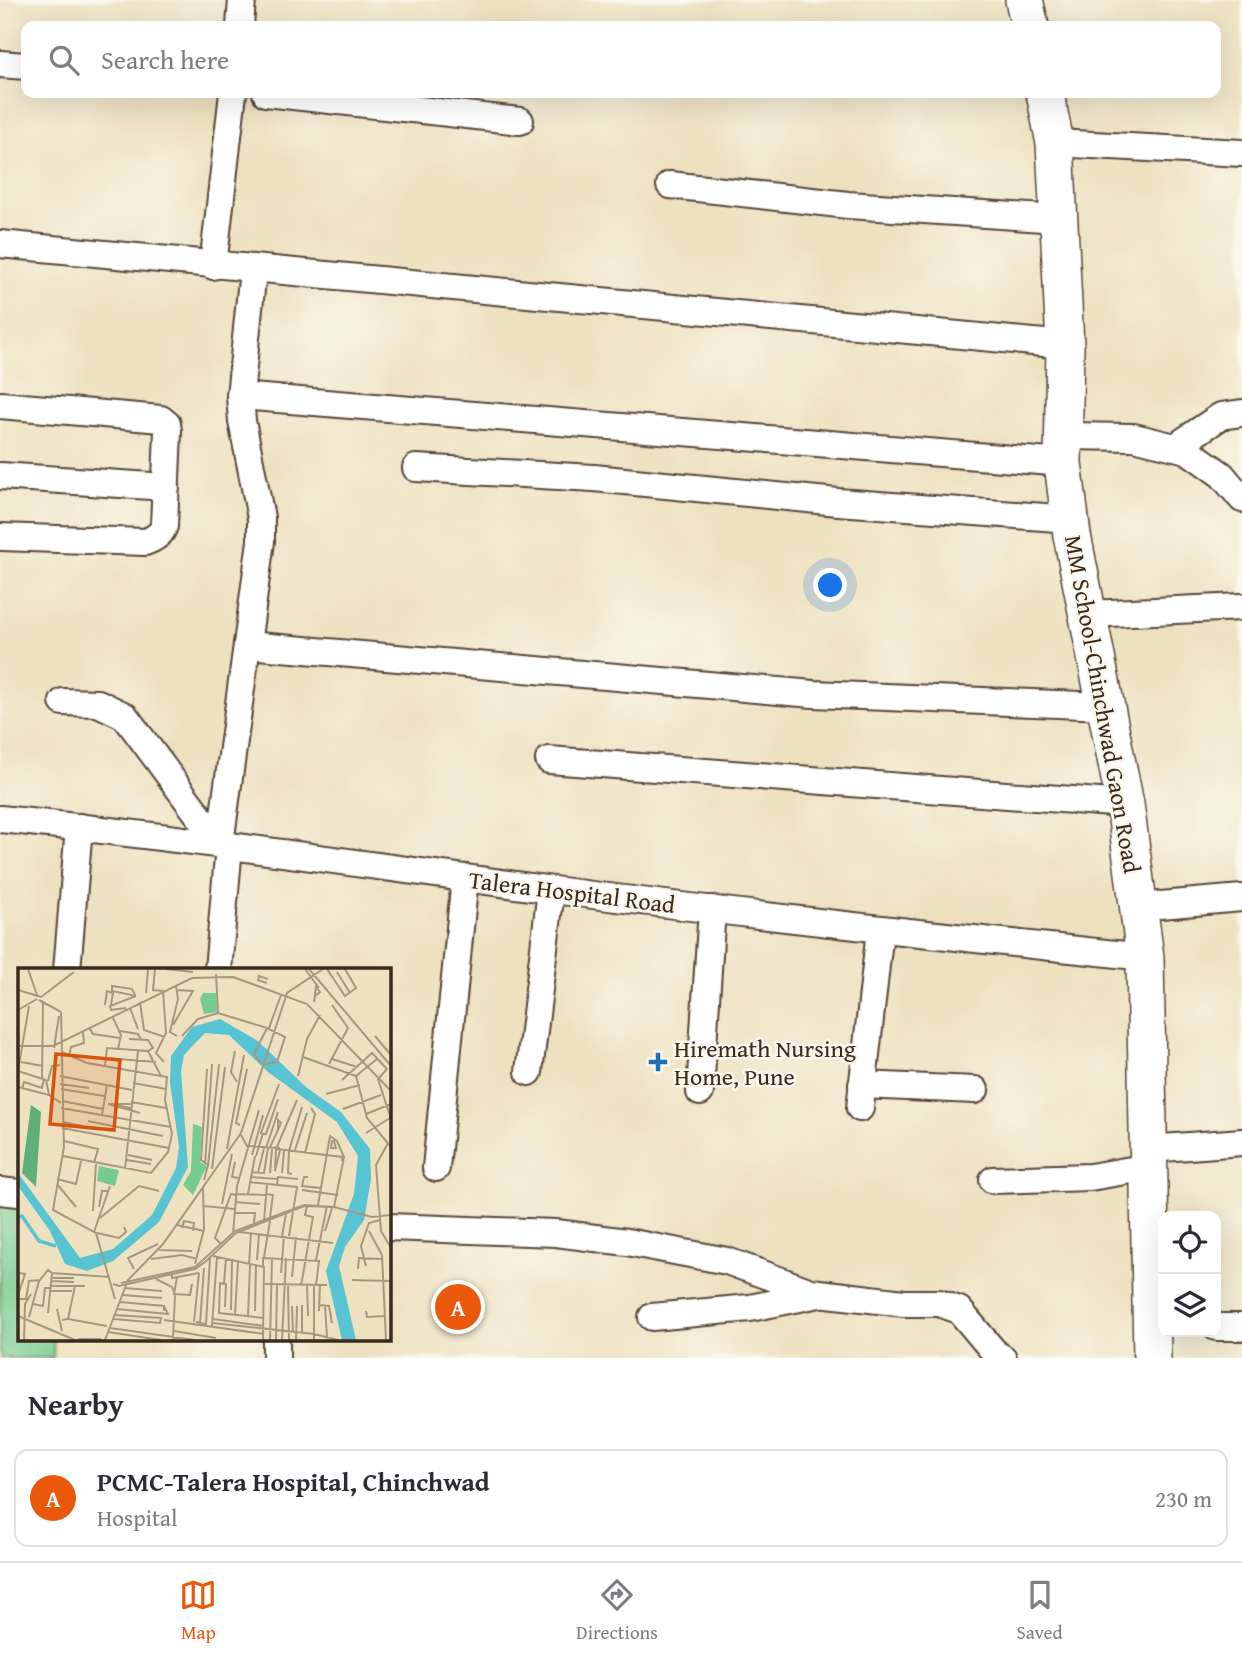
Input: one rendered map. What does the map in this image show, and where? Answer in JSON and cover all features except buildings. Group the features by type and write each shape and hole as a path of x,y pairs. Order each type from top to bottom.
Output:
{"main road":[{"path":"1024,0 1029,21"},
{"name":"MM School-Chinchwad Gaon Road","path":"1046,98 1055,143 1065,345 1064,449 1071,519 1125,804 1145,957 1156,1338"}],"street":[{"path":"240,21 242,0"},
{"path":"0,64 21,66"},
{"path":"213,266 232,98"},
{"path":"311,98 520,121"},
{"path":"1055,143 1242,153"},
{"path":"670,185 848,205 1059,219"},
{"path":"0,244 1065,345"},
{"path":"218,968 224,845 261,541 261,518 242,421 240,396 254,270"},
{"path":"240,396 1064,449 1134,437 1187,450 1222,475 1242,499"},
{"path":"0,405 161,419 167,424 168,431 162,532 145,542 0,537"},
{"path":"1175,447 1221,416 1242,413"},
{"path":"416,468 594,478 838,502 1071,519"},
{"path":"0,476 166,487"},
{"path":"1088,614 1242,607"},
{"path":"247,645 813,694 1106,706"},
{"path":"63,702 98,703 125,716 224,845"},
{"path":"549,760 1125,804"},
{"name":"Talera Hospital Road","path":"0,819 224,845 551,890 880,930 1145,957"},
{"path":"67,968 79,827"},
{"path":"436,1168 465,878"},
{"path":"529,1072 551,890"},
{"path":"1137,907 1242,898"},
{"path":"700,1092 712,909"},
{"path":"880,930 861,1097 975,1090"},
{"path":"993,1180 1090,1177 1149,1158 1242,1142"},
{"path":"0,1191 18,1193"},
{"path":"390,1227 556,1233 627,1242 727,1261 811,1292 904,1303 939,1303 959,1310 998,1357"},
{"path":"652,1317 750,1308 824,1293"},
{"path":"1221,1327 1242,1327"},
{"path":"275,1358 276,1340"}],"green space":[{"path":"0,1191 18,1193 18,1340 54,1340 53,1358 0,1358"}],"place":[{"name":"Hiremath Nursing Home, Pune","path":"658,1062"},
{"name":"PCMC-Talera Hospital, Chinchwad","path":"458,1307"}]}
